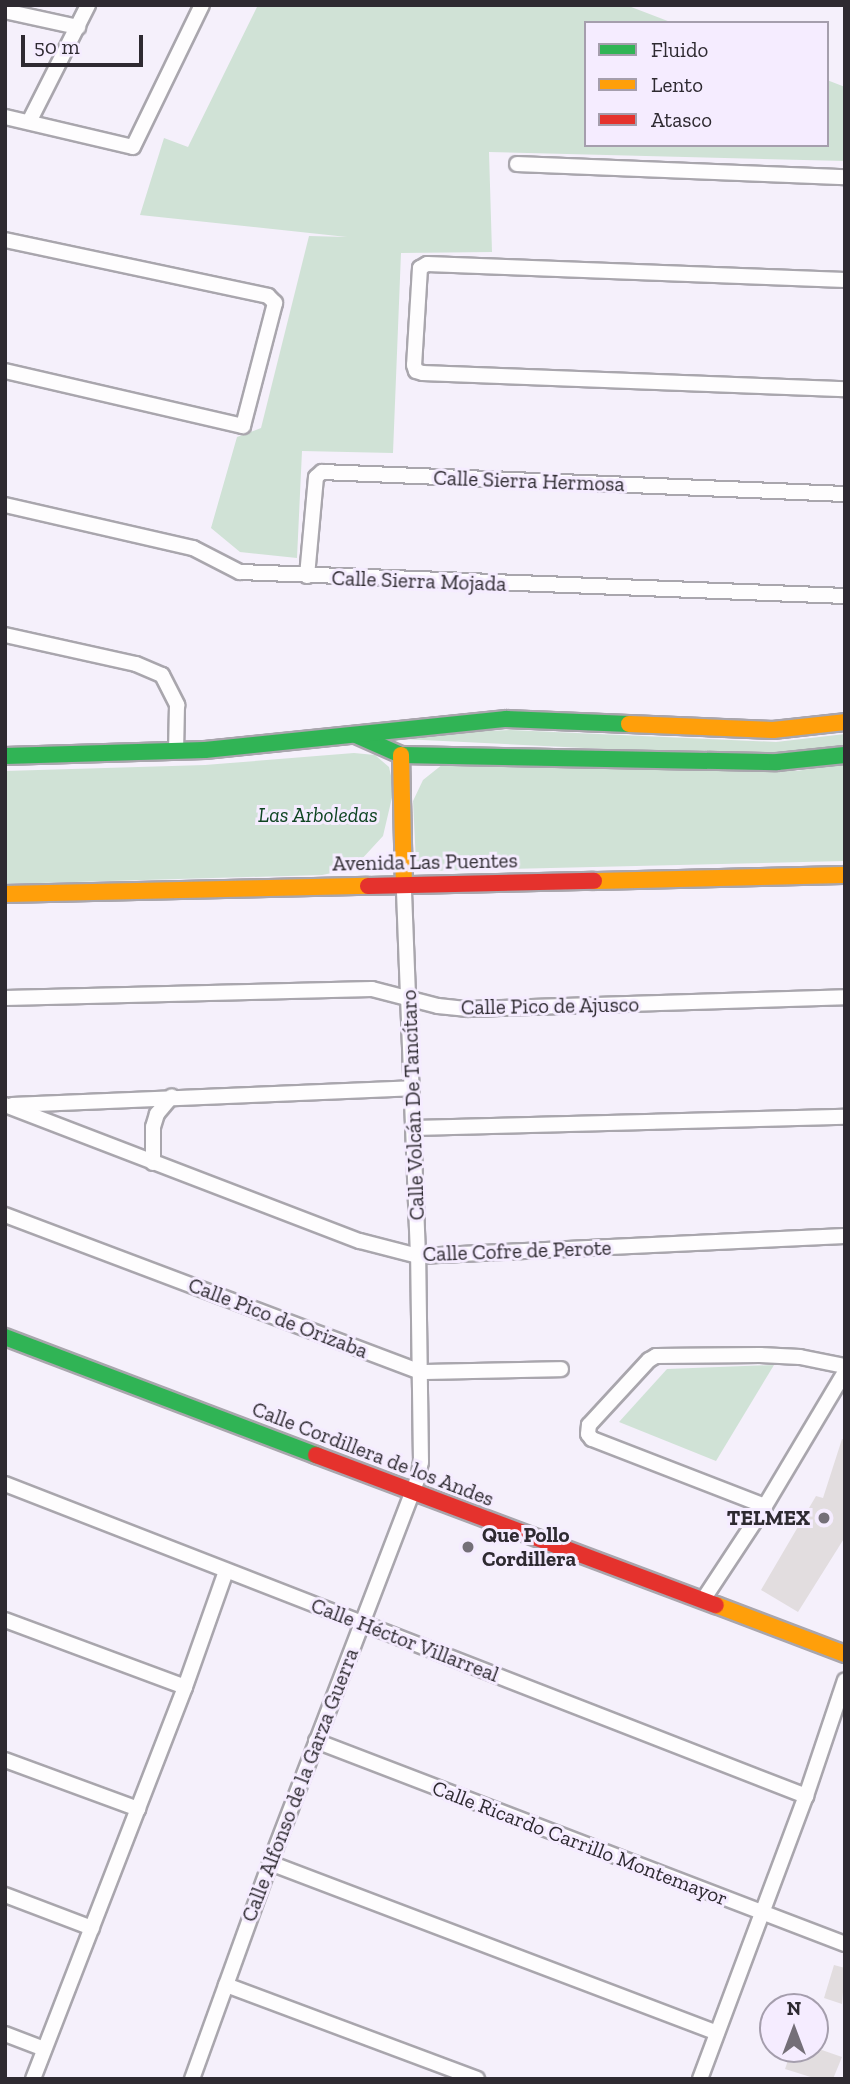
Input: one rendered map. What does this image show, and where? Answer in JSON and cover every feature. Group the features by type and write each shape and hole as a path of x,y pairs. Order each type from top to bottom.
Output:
{"street":[{"path":"29,122 88,5"},
{"path":"5,117 133,147 202,5"},
{"path":"5,11 78,27"},
{"path":"517,164 845,177"},
{"path":"5,240 273,299 275,305 243,426 5,371"},
{"path":"845,281 427,264 420,268 416,371 845,389"},
{"name":"Calle Sierra Hermosa","path":"307,576 316,477 322,472 845,494"},
{"name":"Calle Sierra Mojada","path":"5,505 193,548 240,572 845,596"},
{"path":"5,635 136,664 162,674 177,705 176,751"},
{"path":"5,756 176,751 358,736 506,719 773,730 845,722"},
{"path":"358,736 401,755 777,762 845,755"},
{"path":"401,755 404,884"},
{"name":"Avenida Las Puentes","path":"5,894 845,875"},
{"name":"Calle Volcán De Tancítaro","path":"404,884 410,998 420,1372 421,1462 412,1492"},
{"name":"Calle Pico de Ajusco","path":"5,998 380,989 438,1006 468,1009 845,997"},
{"path":"6,1105 412,1088"},
{"path":"153,1163 153,1127 157,1114 172,1096"},
{"name":"Calle Cofre de Perote","path":"6,1105 360,1241 418,1256 845,1236"},
{"path":"414,1128 845,1117"},
{"name":"Calle Pico de Orizaba","path":"5,1215 420,1372 561,1369"},
{"name":"Calle Cordillera de los Andes","path":"5,1337 845,1654"},
{"path":"765,1506 592,1439 588,1434 589,1426 649,1360 656,1356 800,1357 845,1366"},
{"path":"703,1600 765,1506 845,1371"},
{"name":"Calle Héctor Villarreal","path":"5,1484 806,1797"},
{"name":"Calle Alfonso de la Garza Guerra","path":"192,2079 270,1863 412,1492"},
{"path":"33,2079 185,1687 226,1571"},
{"path":"5,1620 185,1687"},
{"path":"699,2079 806,1797 845,1680"},
{"name":"Calle Ricardo Carrillo Montemayor","path":"316,1741 845,1944"},
{"path":"5,1760 138,1809"},
{"path":"270,1863 716,2032"},
{"path":"5,1895 92,1928"},
{"path":"226,1985 477,2079"},
{"path":"5,2034 44,2049"}],"green space":[{"path":"258,5 626,5 668,21 584,21 584,147 829,147 829,81 845,87 845,161 489,152 492,252 401,253 393,453 302,451 297,558 240,552 211,528 237,437 261,428 309,236 347,237 140,215 164,138 188,147"},
{"path":"510,730 776,742 845,734 845,748 771,757 402,739 401,735"},
{"name":"Las Arboledas","path":"354,753 375,755 389,767 394,789 383,836 360,861 342,871 322,875 5,884 5,771 205,765"},
{"name":"Las Arboledas","path":"845,763 845,861 428,871 422,870 416,863 413,801 423,780 443,764 742,767 797,771"},
{"path":"774,1365 716,1461 619,1422 667,1369"}],"building":[{"name":"TELMEX","path":"842,1439 845,1440 845,1537 798,1612 761,1590 816,1496 823,1498"},
{"path":"834,1965 845,1968 842,2004 829,2000 829,1993 826,1993"},
{"path":"829,2052 842,2057 833,2079 817,2079 785,2069 787,2063 829,2063"}],"traffic: fast":[{"path":"5,756 205,750 506,719 629,724"},
{"path":"358,736 401,755 777,762 845,755"},
{"path":"5,1337 316,1455"}],"traffic: slow":[{"path":"629,724 773,730 845,722"},
{"path":"401,755 404,884"},
{"path":"594,881 845,875"},
{"path":"5,894 368,886"},
{"path":"716,1605 845,1654"}],"traffic: jam":[{"path":"368,886 594,881"},
{"path":"316,1455 716,1605"}],"place":[{"name":"TELMEX","path":"824,1518"},
{"name":"Que Pollo Cordillera","path":"468,1547"}]}
